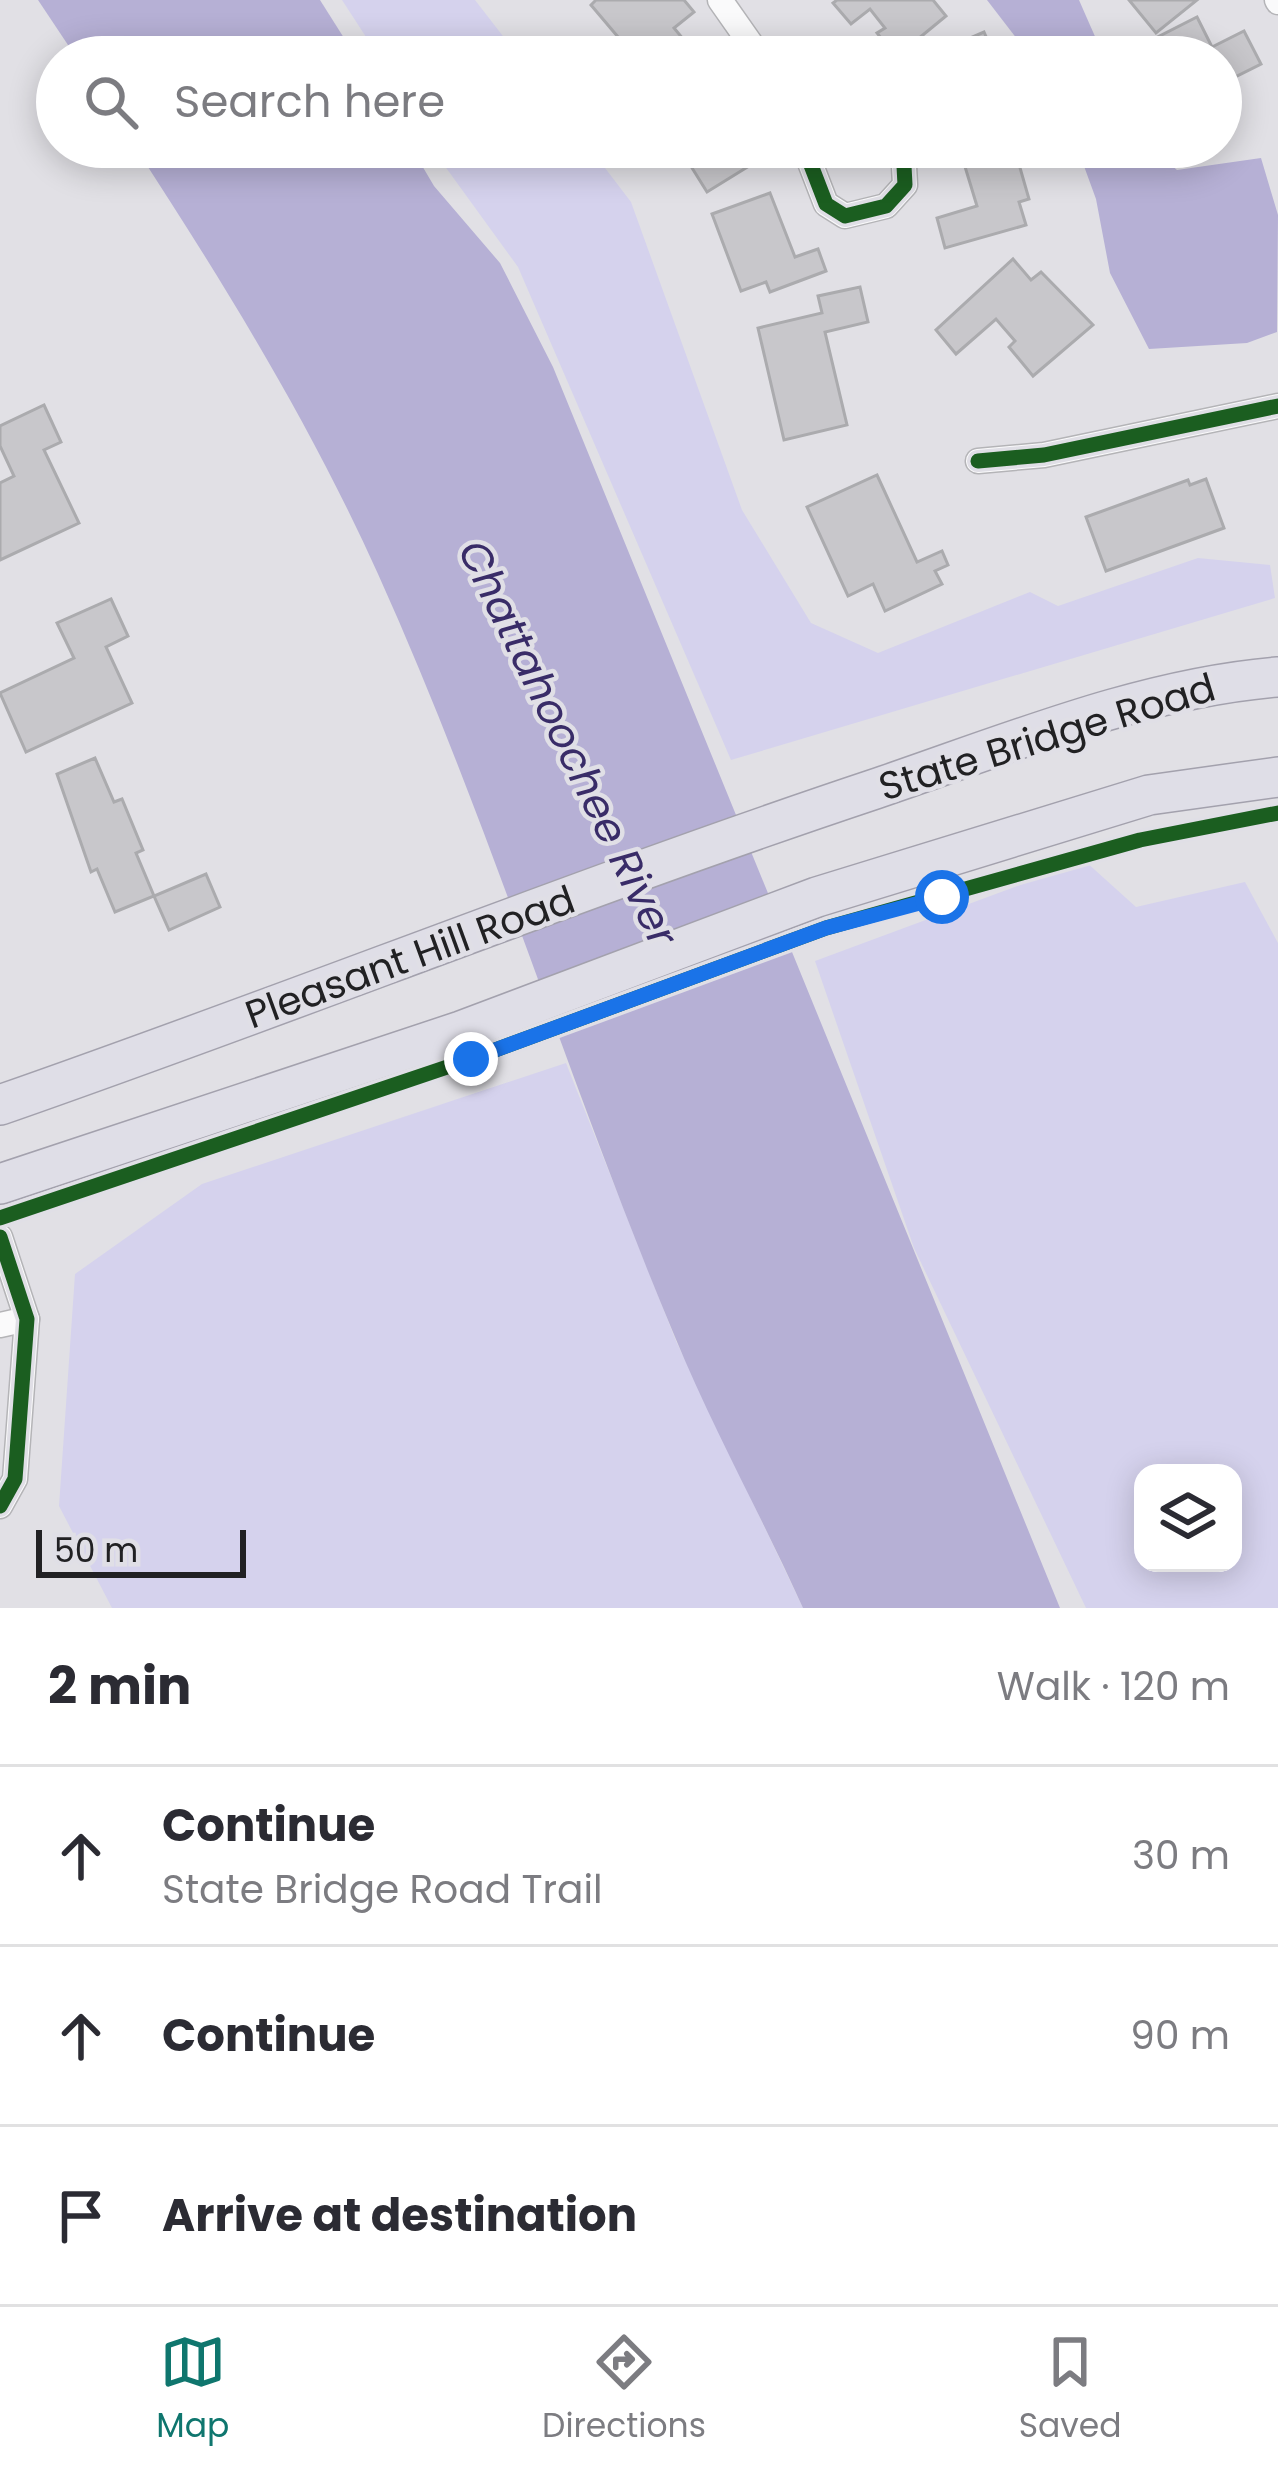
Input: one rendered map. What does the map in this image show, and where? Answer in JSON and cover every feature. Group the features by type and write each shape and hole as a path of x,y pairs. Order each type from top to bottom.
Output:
{"highway":[{"name":"State Bridge Road","path":"819,808 1070,724 1222,681 1278,676"},
{"path":"0,1184 461,1031 817,897 1149,795 1278,777"},
{"name":"Pleasant Hill Road","path":"0,1105 819,808"}],"street":[{"path":"721,0 745,36"},
{"path":"811,168 826,204 845,216 886,206 905,185 904,168"},
{"path":"978,460 1044,455 1278,406"},
{"path":"0,1238 27,1319 15,1479 0,1506"},
{"path":"0,1325 27,1319"}],"shaded area":[{"path":"342,0 475,0 503,36 365,36"},
{"path":"446,168 605,168 631,202 742,510 811,623 878,653 1030,592 1058,606 1198,558 1270,565 1275,598 731,760 518,267"},
{"path":"1085,861 1136,907 1245,882 1278,943 1278,1608 1086,1608 914,1248 815,961"},
{"path":"566,1063 676,1341 803,1608 112,1608 59,1506 75,1274 202,1184"}],"water":[{"path":"38,0 320,0 343,36 62,36"},
{"path":"987,0 1079,0 1095,36 1015,36"},
{"path":"1261,158 1278,215 1277,332 1247,343 1149,349 1110,273 1096,199 1085,168 1242,168 1242,161"},
{"name":"Chattahoochee River","path":"148,168 423,168 500,263 553,367 1060,1608 803,1608 675,1337 457,762 378,574 324,463"}],"building":[{"path":"596,0 684,0 694,12 674,28 681,36 617,36 591,5"},
{"path":"933,0 946,16 922,36 879,36 877,33 885,28 870,9 851,24 833,3"},
{"path":"1129,0 1197,0 1156,33"},
{"path":"1197,17 1206,36 1160,36"},
{"path":"1244,31 1261,64 1242,74 1242,36 1234,36"},
{"path":"692,168 746,168 707,192"},
{"path":"965,168 1020,168 1029,199 1019,202 1026,225 945,248 937,218 977,206"},
{"path":"770,193 795,257 818,249 826,271 770,292 766,282 741,291 712,214"},
{"path":"1013,259 1031,280 1041,272 1093,325 1033,376 1009,347 1015,341 996,319 956,354 936,330"},
{"path":"860,287 868,322 825,332 847,425 784,440 758,328 822,313 818,296"},
{"path":"44,405 61,442 44,450 79,523 0,560 0,483 14,476 0,446 0,426"},
{"path":"877,475 917,562 942,551 948,565 935,571 942,584 885,611 873,584 848,596 807,507"},
{"path":"1206,479 1224,528 1106,571 1086,517 1188,480 1190,485"},
{"path":"111,599 128,636 106,647 132,703 26,752 0,693 74,658 57,623"},
{"path":"95,758 114,802 122,799 143,850 136,853 154,896 115,912 97,869 91,872 57,774"},
{"path":"206,874 220,907 169,930 154,896"}],"cycle path":[{"path":"812,168 826,204 845,216 886,206 905,185 904,168"},
{"path":"978,461 1044,455 1278,406"},
{"path":"0,1218 471,1059 826,928 1140,840 1278,813"},
{"path":"0,1237 27,1319 15,1479 0,1506"}],"route":[{"path":"471,1059 826,928 942,897"}]}
